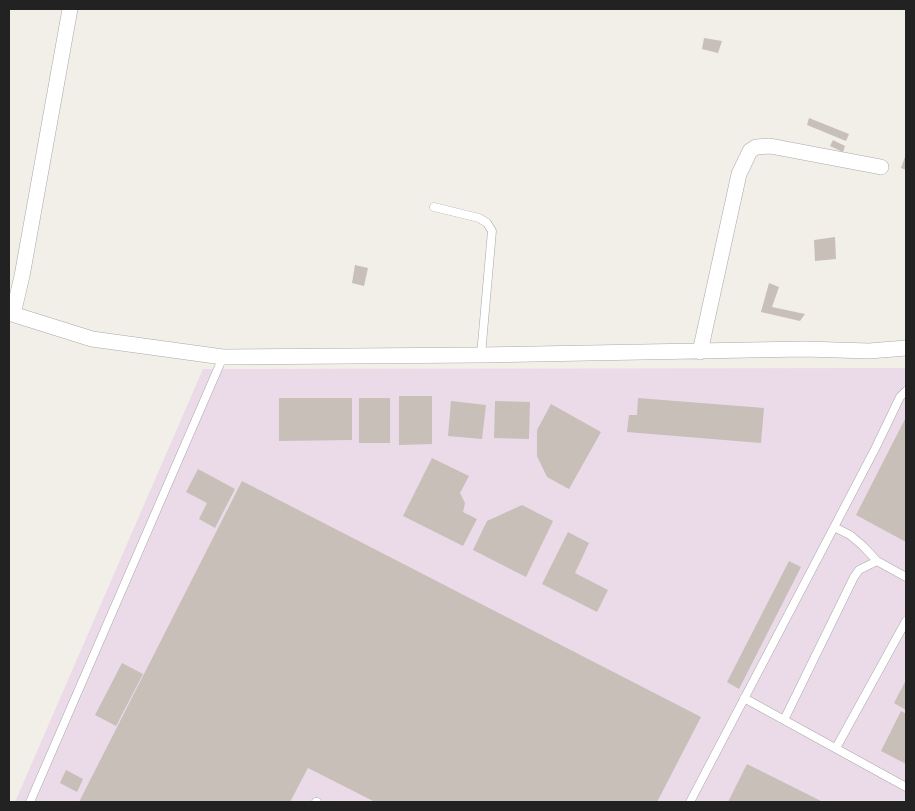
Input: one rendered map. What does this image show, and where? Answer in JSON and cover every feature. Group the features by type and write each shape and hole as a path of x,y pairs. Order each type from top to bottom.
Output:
{"street":[{"path":"70,9 22,276 11,314 92,339 223,357 804,350 869,351 906,348"},
{"path":"700,352 739,174 750,151 756,147 770,146 881,167"}],"lane":[{"path":"434,206 479,218 487,223 492,231 481,355"},
{"path":"30,802 223,357"},
{"path":"690,802 900,397 906,391"},
{"path":"834,527 850,535 877,562 906,577"},
{"path":"784,720 854,577 859,570 877,562"},
{"path":"836,748 906,621"},
{"path":"744,698 906,787"}],"shaded area":[{"path":"906,368 906,802 15,802 203,369"}],"building":[{"path":"704,38 722,41 718,53 702,49"},
{"path":"809,118 849,134 846,141 807,125"},
{"path":"833,140 845,146 843,152 830,146"},
{"path":"906,154 906,170 901,168"},
{"path":"835,237 836,259 815,261 814,240"},
{"path":"355,265 368,268 364,286 352,283"},
{"path":"769,283 779,287 772,307 805,314 800,321 761,312"},
{"path":"399,396 432,396 432,444 399,445"},
{"path":"279,398 352,398 352,440 279,441"},
{"path":"359,398 390,398 390,443 359,443"},
{"path":"638,398 764,408 761,443 627,432 629,415 637,415"},
{"path":"451,401 486,405 482,439 448,436"},
{"path":"495,401 530,402 529,439 494,438"},
{"path":"551,404 601,432 569,489 547,477 537,456 537,430"},
{"path":"906,417 906,542 856,515"},
{"path":"432,458 469,476 460,493 465,503 463,512 477,519 463,546 403,516"},
{"path":"198,469 235,489 215,528 199,519 207,503 186,492"},
{"path":"242,481 701,717 657,802 375,802 308,768 290,802 79,802"},
{"path":"522,505 553,521 526,577 473,550 487,521"},
{"path":"568,532 589,543 575,573 608,590 597,612 542,584"},
{"path":"789,561 801,567 739,689 727,682"},
{"path":"122,663 143,674 116,726 95,715"},
{"path":"906,680 906,710 894,703"},
{"path":"901,711 906,714 906,764 881,751"},
{"path":"747,764 823,802 728,802"},
{"path":"66,770 83,779 77,792 60,783"}]}
